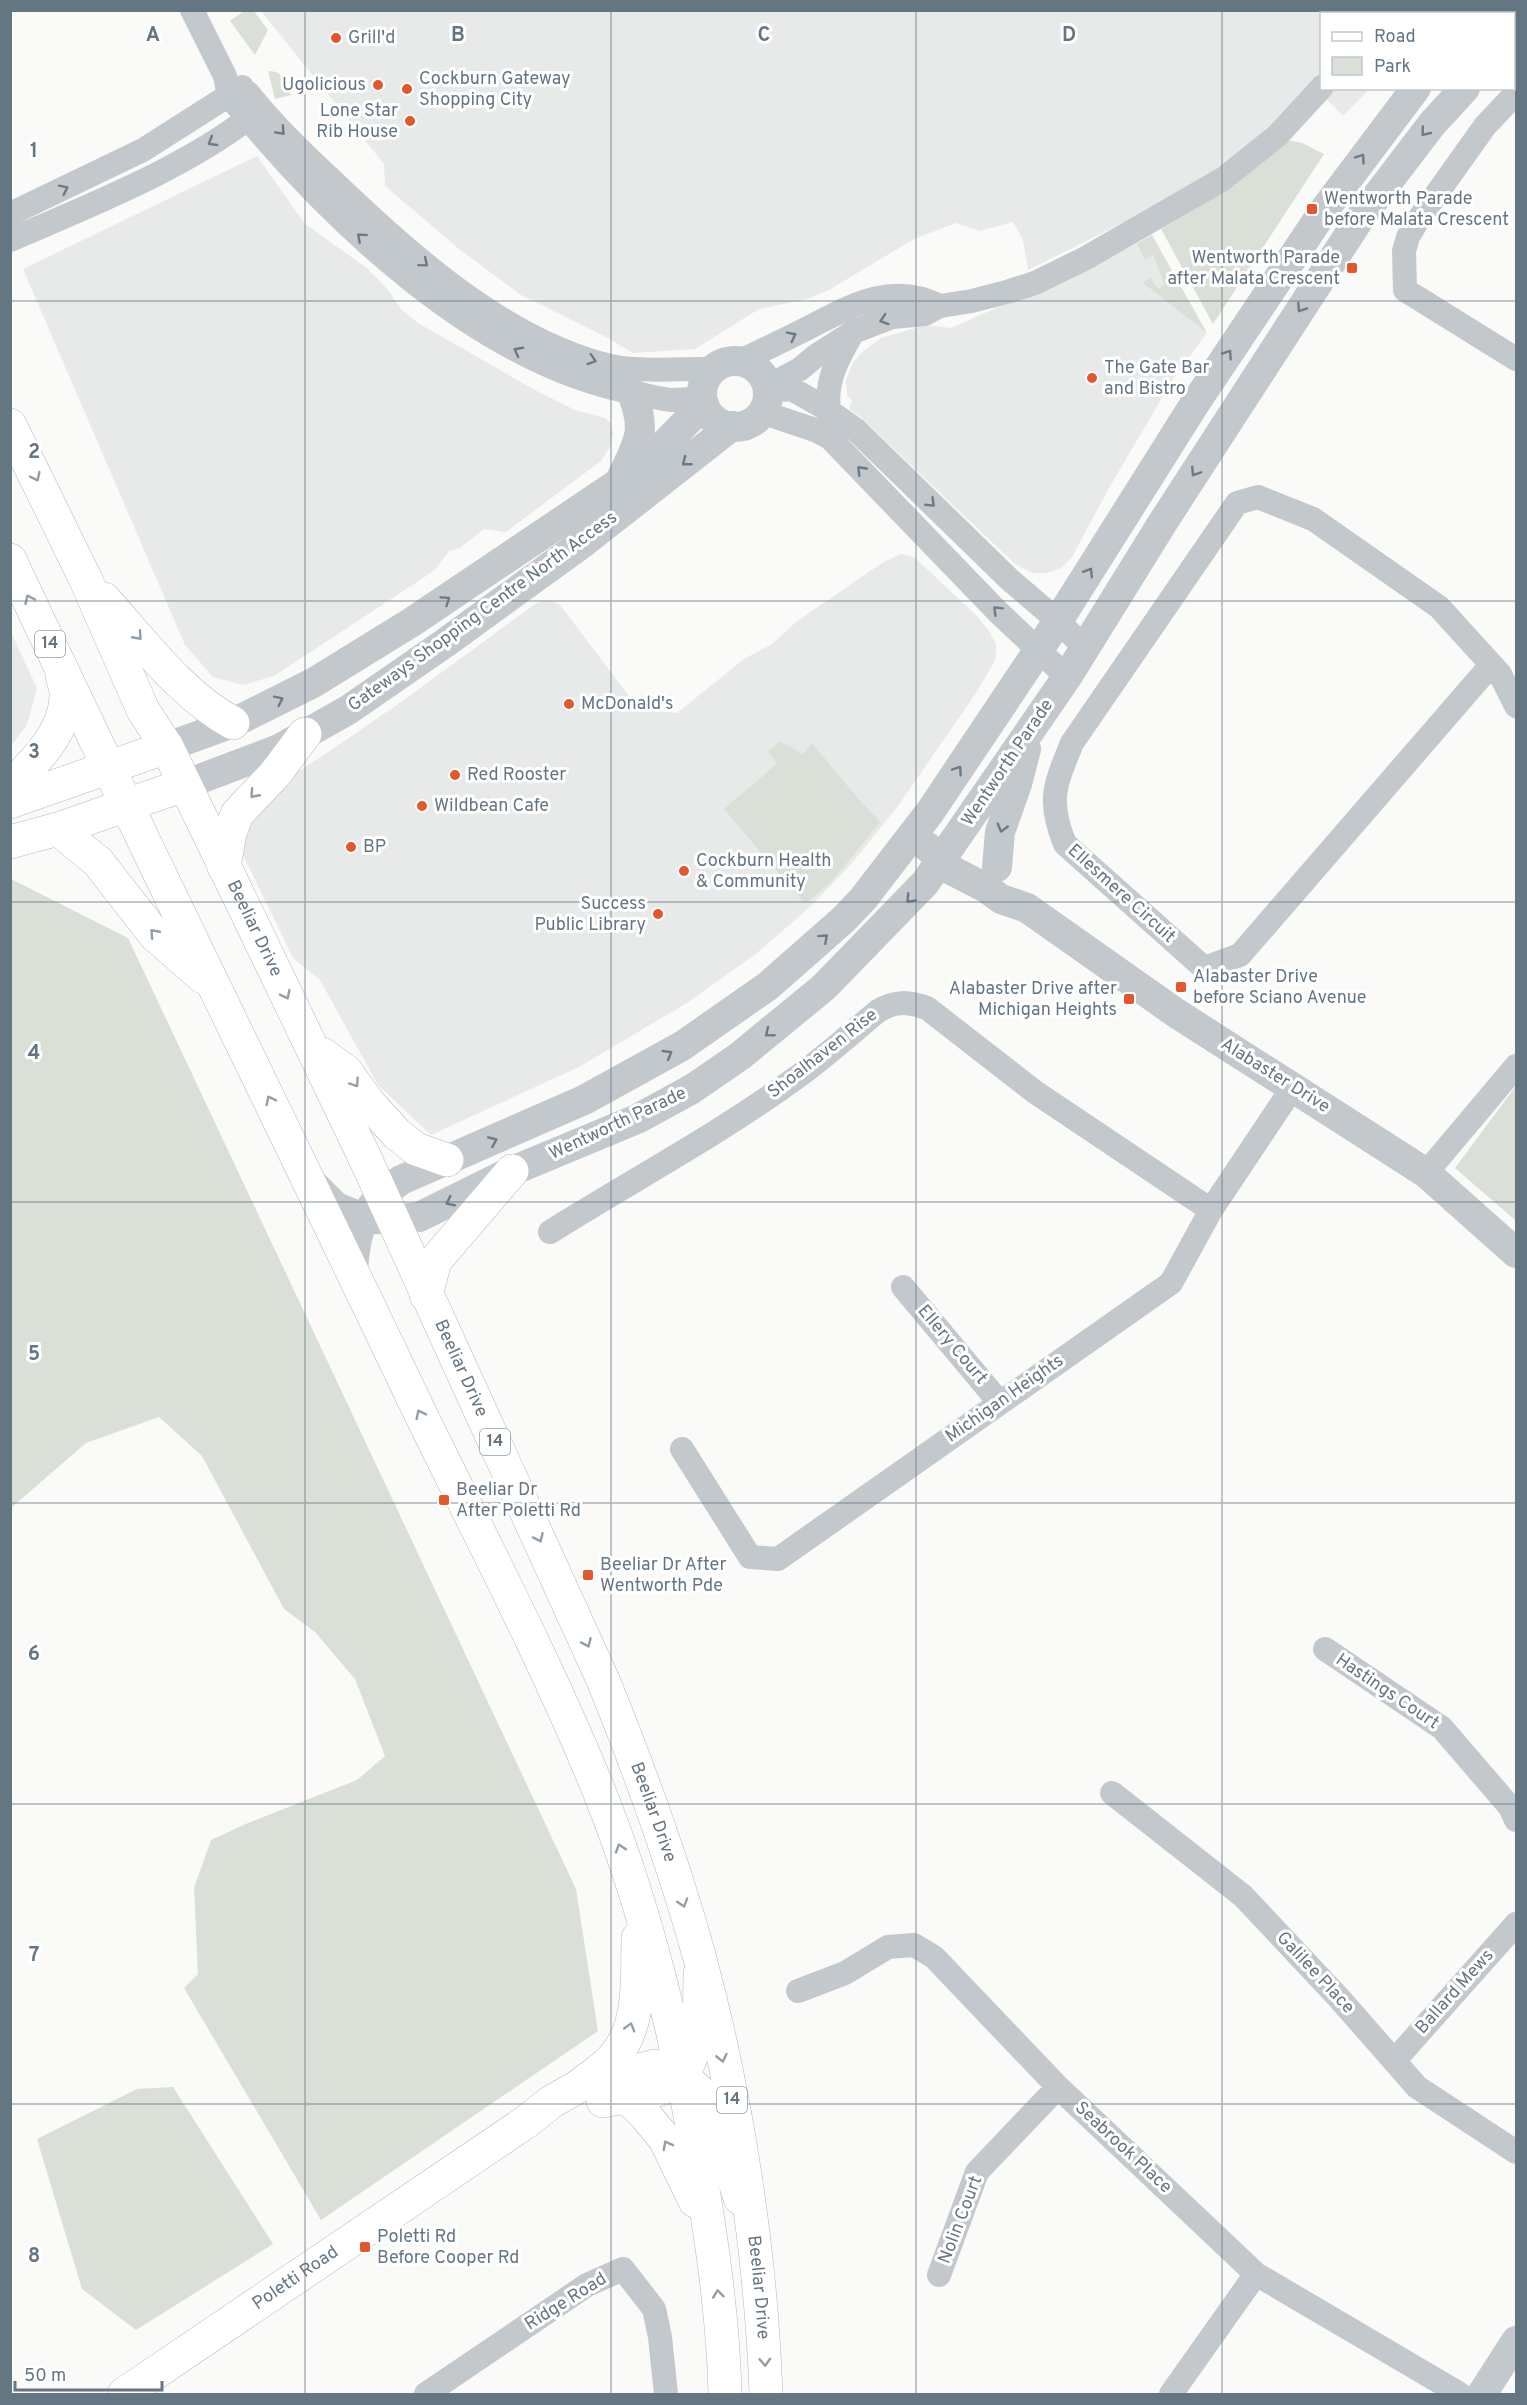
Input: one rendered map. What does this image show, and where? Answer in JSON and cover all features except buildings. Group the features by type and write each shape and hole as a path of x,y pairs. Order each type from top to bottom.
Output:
{"main road":[{"name":"Beeliar Drive","path":"10,425 85,578 143,710 166,747 311,1046 380,1211 426,1295 603,1680 655,1814 700,1960 732,2099 754,2241 766,2394"},
{"name":"14","path":"10,560 126,806 551,1680 593,1776 638,1904 671,2019 683,2075 711,2235 725,2394"},
{"path":"85,578 190,693 212,712 233,723"},
{"path":"10,787 51,741 63,711 66,694 61,667"},
{"path":"224,867 230,833 237,814 275,774 305,734"},
{"path":"10,802 166,747"},
{"path":"10,842 58,829 184,785"},
{"path":"58,829 98,862 155,935 213,986"},
{"path":"311,1046 346,1071 368,1102 397,1134 416,1149 447,1160"},
{"path":"426,1295 435,1261 512,1172"},
{"path":"579,2085 612,2059 629,2035 635,2011 638,1904"},
{"path":"700,1960 699,2014 692,2059 683,2075 699,2091 729,2164 754,2241"},
{"name":"Poletti Road","path":"124,2394 579,2085 655,2066 672,2067 683,2075 660,2089 584,2105 526,2122"},
{"path":"626,2096 664,2139 711,2235"}],"street":[{"path":"192,10 232,86 289,166 356,233 403,273 499,340 540,362 582,380 669,400 703,401"},
{"path":"10,214 143,150 232,86"},
{"path":"940,306 923,297 906,295 863,301 726,365 704,384 703,401 715,419 732,426 750,423 765,397 817,355 853,332 892,317 925,314 940,306 972,301 1035,283 1086,258 1223,179 1278,135 1320,89"},
{"name":"Wentworth Parade","path":"1414,90 1370,146 1325,209 1194,405 1038,651 921,823 863,899 844,919 768,986 705,1032 584,1100 523,1129 401,1180 380,1211 419,1217 512,1172 637,1119 692,1089 740,1056 824,987 925,883 1067,677 1358,221 1432,124 1463,90"},
{"path":"1516,93 1485,126 1418,220 1408,237 1404,251 1405,290 1516,359"},
{"path":"10,240 158,172 221,137 254,114"},
{"path":"254,114 316,165 387,232 438,274 482,307 557,347 599,363 636,369 751,366 759,372 765,397 830,438 1038,651 1067,677"},
{"path":"829,410 827,390 831,376 853,332"},
{"path":"765,397 792,389 829,410 856,430 1015,585 1058,621 1085,648"},
{"path":"620,482 640,436 640,415 632,393"},
{"name":"Gateways Shopping Centre North Access","path":"166,747 233,723 314,683 352,660 620,482 657,452 703,401"},
{"path":"1194,405 1225,427"},
{"name":"Gateways Shopping Centre North Access","path":"184,785 279,749 348,710 584,542 732,426"},
{"name":"Ellesmere Circuit","path":"1491,665 1354,820 1240,955 1204,968 1065,844 1055,820 1055,784 1072,743 1237,503 1258,497 1313,519 1439,607 1500,674 1516,706"},
{"path":"997,867 1000,832 1023,766 1029,731"},
{"name":"Alabaster Drive","path":"921,823 949,848 951,870 986,888 1001,899 1027,908 1167,1007 1426,1173 1516,1252"},
{"name":"Alabaster Drive","path":"949,848 969,844 997,867 1013,885 1027,908"},
{"name":"Shoalhaven Rise","path":"550,1232 766,1099 890,1003 927,1008 1035,1092 1211,1210"},
{"path":"1426,1173 1516,1065"},
{"name":"Michigan Heights","path":"682,1449 750,1557 778,1559 1171,1282 1211,1210 1293,1087"},
{"path":"300,1162 314,1188 336,1207 380,1211"},
{"path":"353,1272 354,1244 380,1211"},
{"name":"Ellery Court","path":"903,1287 1000,1403"},
{"name":"Hastings Court","path":"1324,1649 1442,1728 1510,1807 1516,1820"},
{"name":"Galilee Place","path":"1112,1793 1243,1896 1338,1996 1417,2087 1516,2152"},
{"name":"Ballard Mews","path":"1394,2061 1516,1924"},
{"name":"Seabrook Place","path":"798,1991 845,1973 888,1947 914,1945 934,1957 1058,2087 1256,2274 1460,2394"},
{"name":"Nolin Court","path":"939,2275 977,2172 1058,2087"},
{"name":"Ridge Road","path":"426,2394 587,2285 623,2269 654,2309 660,2337 666,2394"},
{"path":"1171,2394 1256,2274"},
{"path":"1482,2394 1516,2341"}],"shaded area":[{"path":"261,11 1454,11 1320,12 1320,90 1369,90 1343,116 1319,91 1278,135 1153,208 1028,270 1023,240 1013,222 980,231 956,223 914,239 829,290 807,299 759,309 695,349 633,353 521,295 459,249 385,186 384,164"},
{"path":"257,156 305,224 368,269 388,290 402,310 418,323 533,389 575,410 605,418 611,423 613,434 610,447 601,461 506,532 484,529 460,548 449,551 435,570 274,676 243,685 213,677 185,645 23,269"},
{"path":"1137,243 1153,255 1166,285 1158,289 1143,283 1207,333 1173,379 1109,488 1072,557 1061,568 1047,573 1032,573 1015,564 849,409 852,401 847,395 846,380 853,363 863,351 881,338 926,325 951,328"},
{"path":"901,554 914,557 978,617 996,644 996,659 974,696 898,806 852,863 812,905 757,953 687,1003 579,1067 431,1135 378,1085 320,980 293,958 243,855 240,836 281,782 401,702 535,604 548,600 560,605 639,709 677,713 744,659 772,644 796,622 882,563"},
{"path":"10,630 37,688 27,725 11,746"}],"green space":[{"path":"244,11 254,11 268,30 255,55 230,21"},
{"path":"268,71 278,73 284,78 291,95 275,99"},
{"path":"1287,140 1302,143 1324,154 1213,324 1161,229 1235,185"},
{"path":"1152,235 1207,333 1143,283 1150,277 1158,289 1165,285 1153,255 1145,260 1137,243"},
{"path":"780,741 803,754 812,743 880,822 832,881 805,904 724,809 777,764 768,751"},
{"path":"11,879 128,938 576,1889 598,2031 321,2220 184,1988 198,1974 194,1888 211,1840 357,1780 385,1756 355,1679 315,1632 284,1609 202,1456 159,1417 86,1443 11,1508"},
{"path":"1516,1086 1516,1221 1455,1168"},
{"path":"173,2087 273,2244 136,2330 82,2289 37,2139 137,2089"}],"place":[{"name":"Grill'd","path":"336,38"},
{"name":"Ugolicious","path":"378,85"},
{"name":"Cockburn Gateway Shopping City","path":"407,89"},
{"name":"Lone Star Rib House","path":"410,121"},
{"name":"Wentworth Parade before Malata Crescent","path":"1312,209"},
{"name":"Wentworth Parade after Malata Crescent","path":"1352,268"},
{"name":"The Gate Bar and Bistro","path":"1092,378"},
{"name":"McDonald's","path":"569,704"},
{"name":"Red Rooster","path":"455,775"},
{"name":"Wildbean Cafe","path":"422,806"},
{"name":"BP","path":"351,847"},
{"name":"Cockburn Health & Community","path":"684,871"},
{"name":"Success Public Library","path":"658,914"},
{"name":"Alabaster Drive before Sciano Avenue","path":"1181,987"},
{"name":"Alabaster Drive after Michigan Heights","path":"1129,999"},
{"name":"Beeliar Dr After Poletti Rd","path":"444,1500"},
{"name":"Beeliar Dr After Wentworth Pde","path":"588,1575"},
{"name":"Poletti Rd Before Cooper Rd","path":"365,2247"}]}
